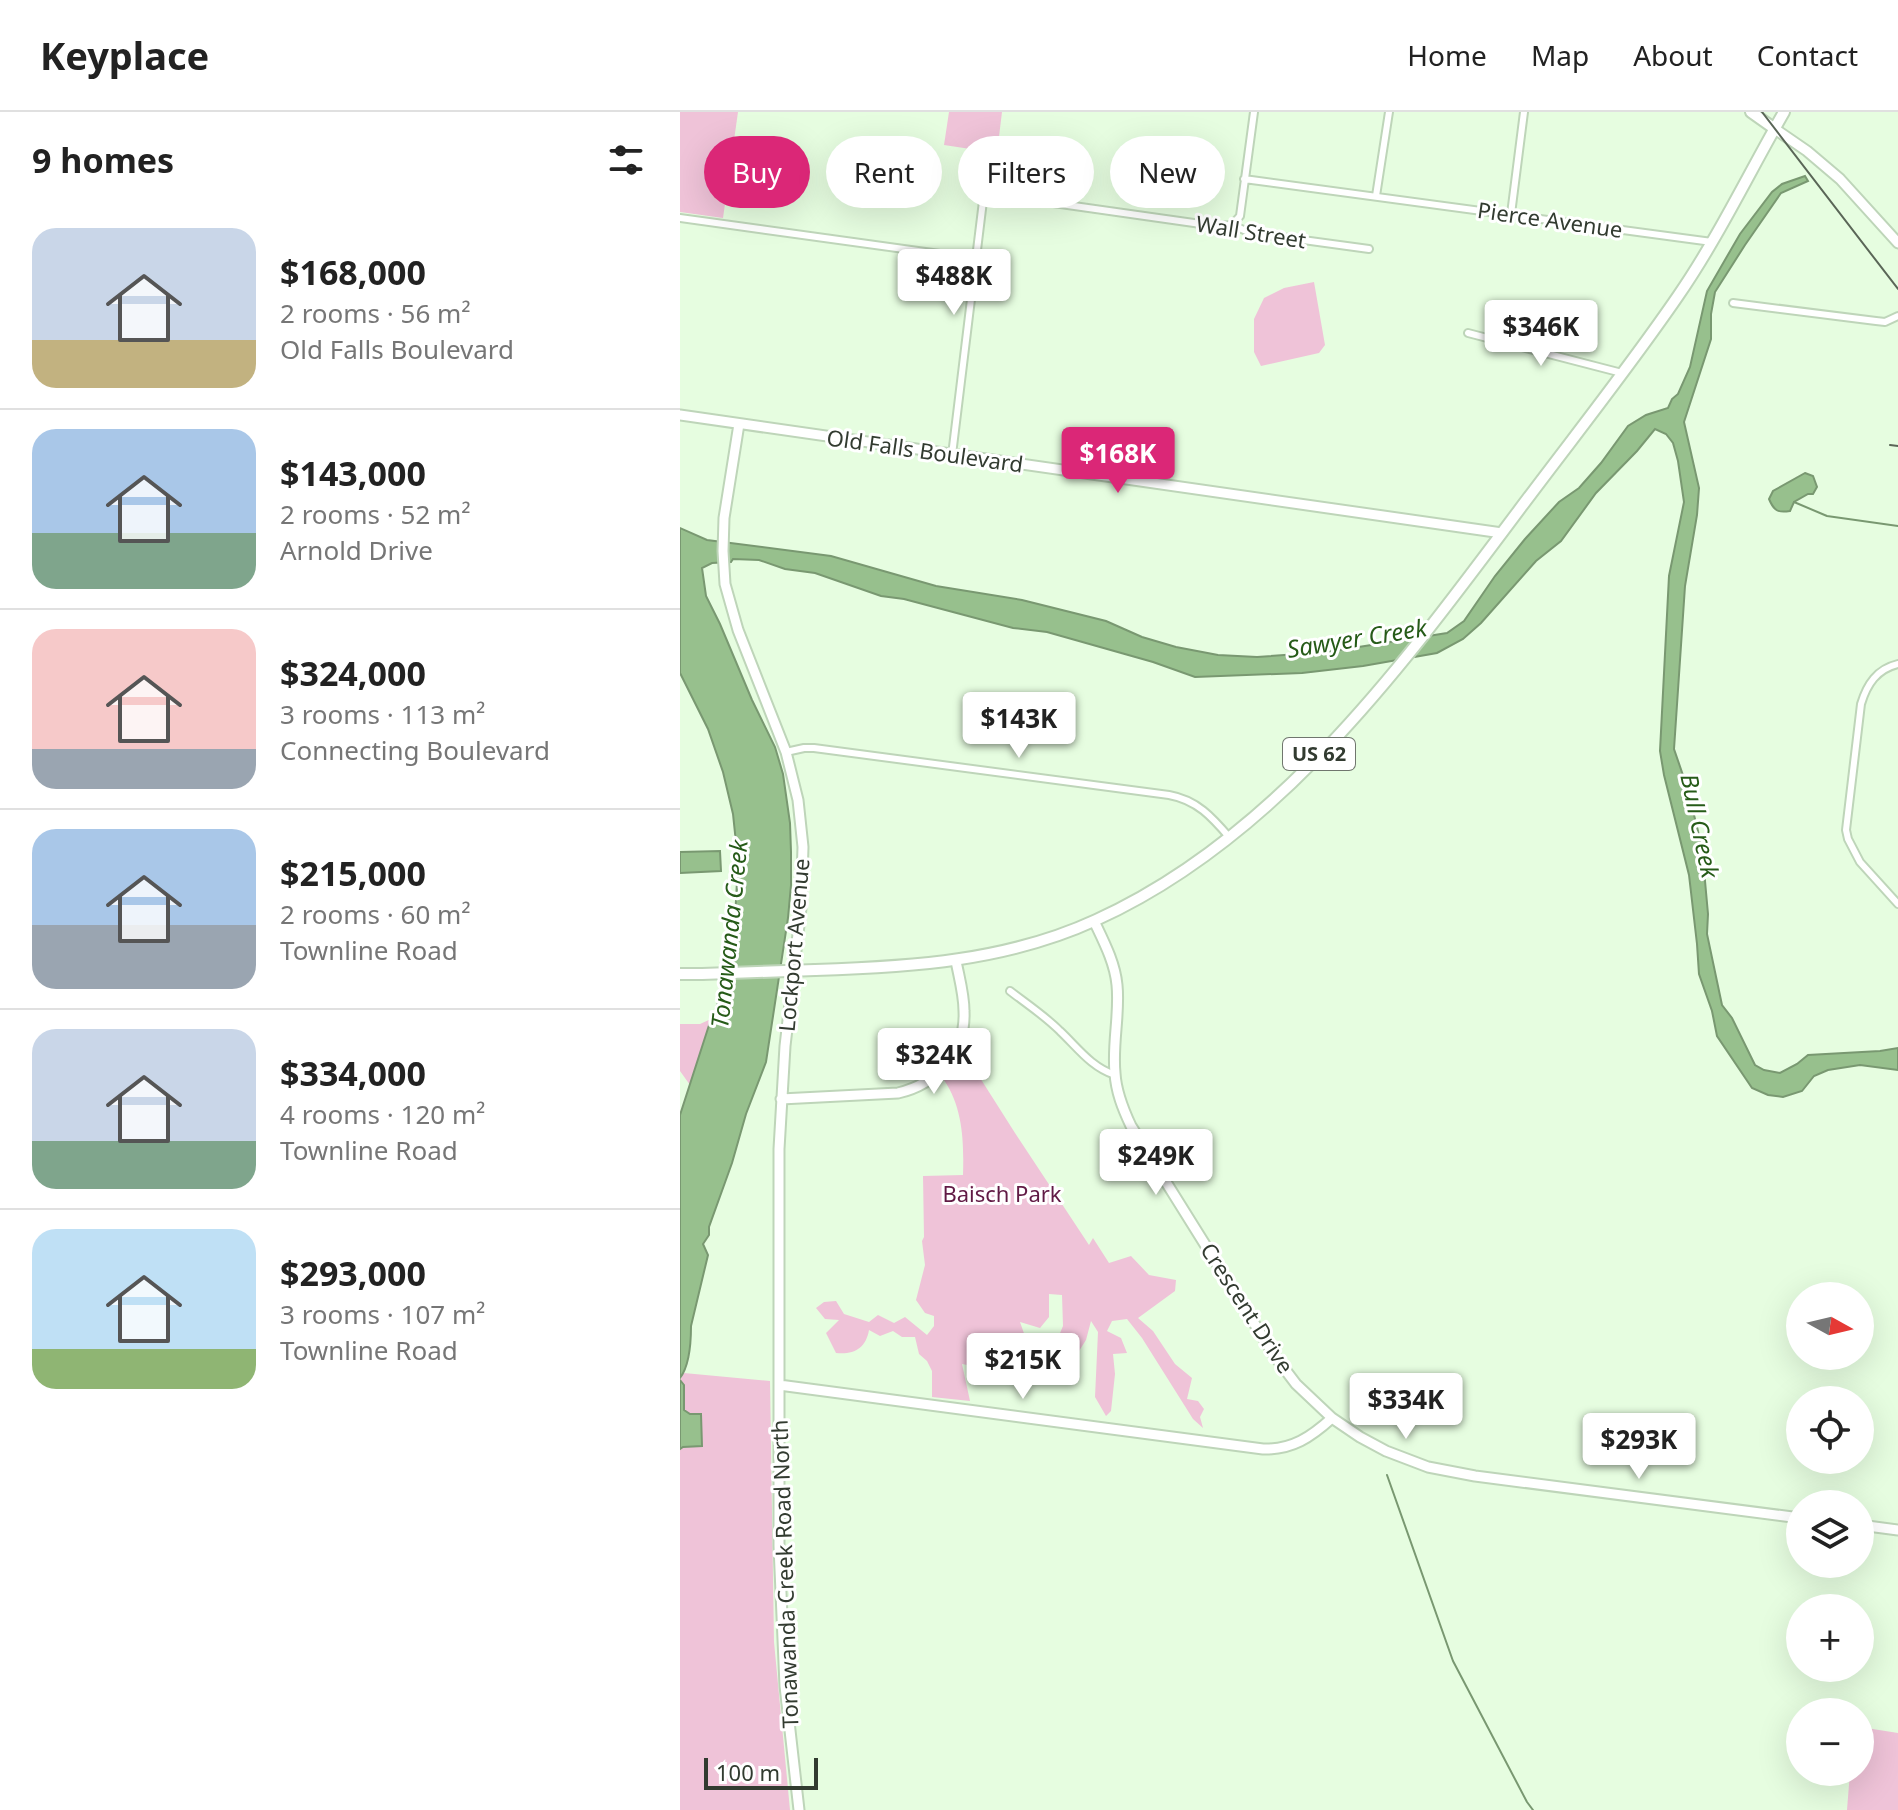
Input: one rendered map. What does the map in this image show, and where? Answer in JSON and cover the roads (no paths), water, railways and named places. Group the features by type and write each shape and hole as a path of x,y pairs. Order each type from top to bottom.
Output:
{"main road":[{"path":"1751,112 1775,129"},
{"name":"US 62","path":"680,974 907,967 984,956 1094,921 1166,883 1230,838 1275,798 1371,698 1502,533 1679,295 1784,112"}],"street":[{"path":"1232,225 1240,216 1254,112"},
{"path":"1376,196 1389,112"},
{"path":"1511,214 1524,112"},
{"path":"1775,129 1840,179 1898,243"},
{"name":"Pierce Avenue","path":"1244,179 1712,242"},
{"name":"Wall Street","path":"976,259 983,201 990,194 1215,226 1232,225 1251,233 1369,249"},
{"path":"680,218 976,259 952,455"},
{"path":"1733,303 1885,322 1898,316"},
{"path":"1468,333 1622,373"},
{"name":"Old Falls Boulevard","path":"680,415 1502,533"},
{"name":"Lockport Avenue","path":"739,424 723,536 727,595 786,752 800,815 803,865 781,1099 779,1385"},
{"path":"1898,664 1886,667 1876,676 1866,689 1861,704 1846,830 1854,854 1898,904"},
{"path":"786,752 814,748 1179,797 1203,809 1230,838"},
{"name":"Crescent Drive","path":"1094,921 1116,978 1115,1075 1120,1100 1131,1126 1253,1322 1291,1377 1332,1418 1386,1451 1444,1471 1786,1516"},
{"path":"781,1099 898,1093 915,1088 937,1074 954,1053 963,1029 964,1007 956,961"},
{"path":"1010,991 1052,1024 1089,1061 1115,1075"},
{"path":"779,1385 1263,1449 1300,1443 1332,1418"},
{"name":"Tonawanda Creek Road North","path":"779,1385 779,1546 784,1675 799,1810"},
{"path":"1874,1527 1898,1530"}],"waterway":[{"path":"1794,502 1827,516 1898,526"},
{"path":"1387,1475 1453,1661 1533,1810"}],"railway":[{"path":"1762,112 1898,289"},
{"path":"1890,445 1898,446"}],"water label":[{"name":"Sawyer Creek","path":"1357,639"},
{"name":"Bull Creek","path":"1699,826"},
{"name":"Tonawanda Creek","path":"730,934"}],"park label":[{"name":"Baisch Park","path":"1002,1194"}]}
